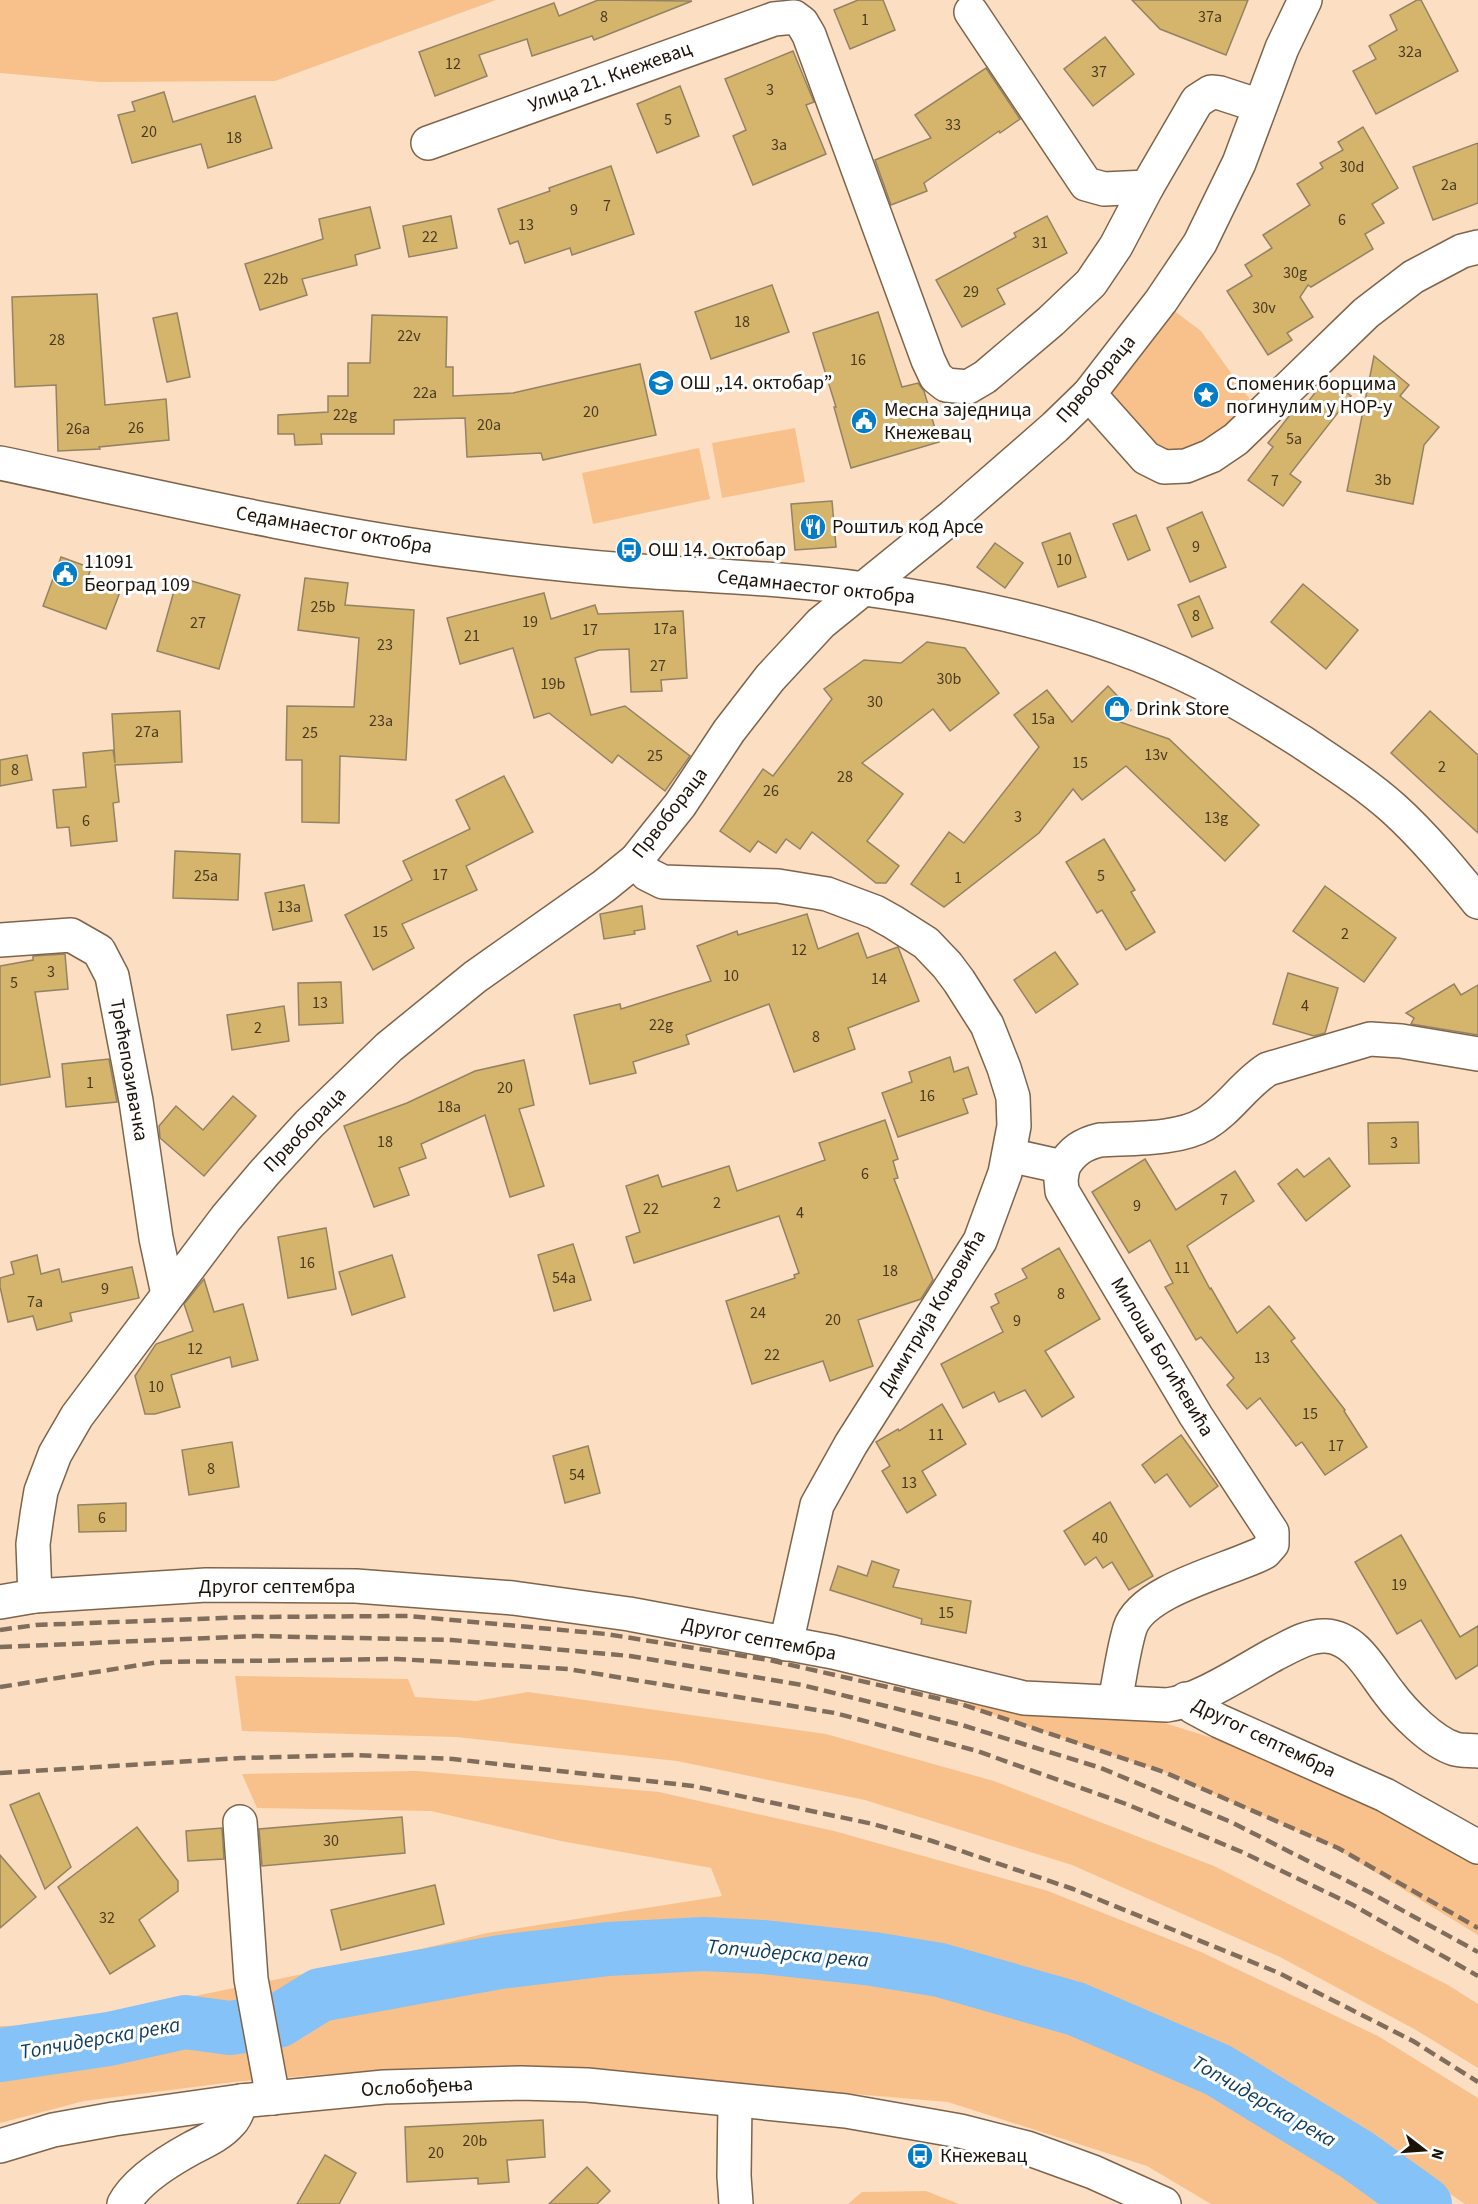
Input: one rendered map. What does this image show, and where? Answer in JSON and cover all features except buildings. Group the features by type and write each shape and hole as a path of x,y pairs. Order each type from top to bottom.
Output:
{"street":[{"name":"Првобораца","path":"35,1596 33,1544 37,1515 41,1491 55,1454 76,1416 226,1218 309,1124 382,1053 475,977 604,886 636,860 680,805 729,731 770,678 821,623 960,511 1089,394 1161,301 1200,243 1239,163 1282,48 1305,0"},
{"path":"971,12 1086,184 1104,189 1147,187 1197,102 1211,92 1260,106"},
{"name":"Улица 21. Кнежевац","path":"428,143 774,19 794,17 802,23 809,34 928,360 936,377 946,385 968,387 985,377 1051,321 1090,283 1116,246 1147,187"},
{"path":"1089,394 1146,458 1164,467 1186,466 1210,456 1236,439 1366,313 1413,277 1462,251 1478,247"},
{"name":"Седамнаестог октобра","path":"0,463 267,519 385,541 466,553 622,570 864,589 956,604 1056,629 1119,648 1201,682 1262,716 1339,766 1390,805 1432,846 1478,902"},
{"name":"Димитрија Коњовића","path":"636,860 647,874 663,882 778,886 827,894 875,912 927,943 947,964 987,1025 1004,1068 1012,1097 1014,1126 1009,1155 1005,1173 980,1241 851,1444 817,1506 786,1644"},
{"name":"Трећепозивачка","path":"0,940 71,935 99,951 112,976 136,1101 156,1238 168,1294"},
{"path":"1009,1155 1063,1167 1077,1149 1089,1143 1100,1140 1179,1134 1205,1124 1258,1075 1268,1069 1370,1039 1401,1041 1478,1054"},
{"name":"Милоша Богићевића","path":"1063,1167 1062,1191 1196,1416 1272,1532 1272,1544 1266,1552 1176,1588 1138,1614 1130,1627 1115,1701"},
{"name":"Другог септембра","path":"0,1602 35,1596 206,1585 356,1586 513,1598 629,1614 833,1652 1024,1698 1167,1705 1186,1699 1193,1707 1219,1721 1384,1795 1478,1847"},
{"path":"1186,1699 1212,1688 1302,1640 1325,1636 1340,1639 1354,1650 1411,1718 1436,1738 1454,1749 1478,1751"},
{"path":"240,1822 251,1979 273,2098"},
{"name":"Ослобођења","path":"0,2146 52,2130 241,2101 384,2087 521,2083 587,2085 846,2111 960,2131 1027,2148 1093,2172 1164,2204"},
{"path":"124,2204 152,2174 231,2123 241,2101"},
{"path":"735,2101 736,2204"}],"shaded area":[{"path":"0,0 496,0 275,81 100,82 0,73"},
{"path":"1161,301 1201,331 1261,415 1174,467 1089,394"},
{"path":"795,428 805,482 722,498 712,443"},
{"path":"699,448 710,499 593,524 582,473"},
{"path":"235,1676 408,1679 415,1697 476,1701 528,1692 826,1734 994,1781 1214,1866 1448,1985 1478,2004 1478,2068 1416,2030 1280,1957 1072,1865 865,1800 677,1761 456,1737 242,1731"},
{"path":"958,1703 1079,1711 1155,1720 1241,1747 1446,1839 1478,1859 1478,1935 1329,1844 1164,1772"},
{"path":"418,1771 659,1792 834,1831 1048,1891 1201,1952 1378,2036 1478,2098 1478,2204 1465,2204 1305,2096 1232,2059 1028,1975 815,1931 577,1939 416,1964 432,1981 634,1948 873,1959 1076,2009 1284,2109 1420,2204 1211,2204 1147,2166 948,2102 512,2065 390,2069 233,2082 84,2101 0,2123 0,2026 53,2025 405,1953 487,1933 722,1896 711,1868 561,1841 431,1811 257,1808 242,1774"},
{"path":"926,2191 959,2204 848,2204 862,2192"}],"waterway":[{"name":"Топчидерска река","path":"0,2055 109,2039 185,2022 230,2028 278,2021 320,1995 500,1962 608,1949 704,1944 764,1947 873,1959 940,1970 1076,2009 1218,2070 1357,2155 1425,2204"}],"railway":[{"path":"0,1630 36,1625 250,1617 408,1616 606,1634 769,1660 958,1703 1164,1772 1338,1848 1478,1928"},
{"path":"0,1647 256,1636 452,1640 630,1656 802,1685 962,1725 1101,1768 1231,1822 1369,1892 1478,1952"},
{"path":"0,1687 159,1662 397,1659 568,1669 835,1713 977,1751 1126,1804 1242,1852 1351,1904 1478,1976"},
{"path":"0,1773 241,1758 355,1755 453,1759 693,1786 873,1824 932,1841 1073,1889 1279,1973 1413,2041 1478,2082"}],"place":[{"name":"ОШ „14. октобар”","path":"661,383"},
{"name":"Споменик борцима погинулим у НОР-у","path":"1206,395"},
{"name":"Месна заједница Кнежевац","path":"864,421"},
{"name":"Роштиљ код Арсе","path":"813,527"},
{"name":"ОШ 14. Октобар","path":"629,550"},
{"name":"11091 Београд 109","path":"65,574"},
{"name":"Drink Store","path":"1117,709"},
{"name":"Кнежевац","path":"920,2156"}]}
